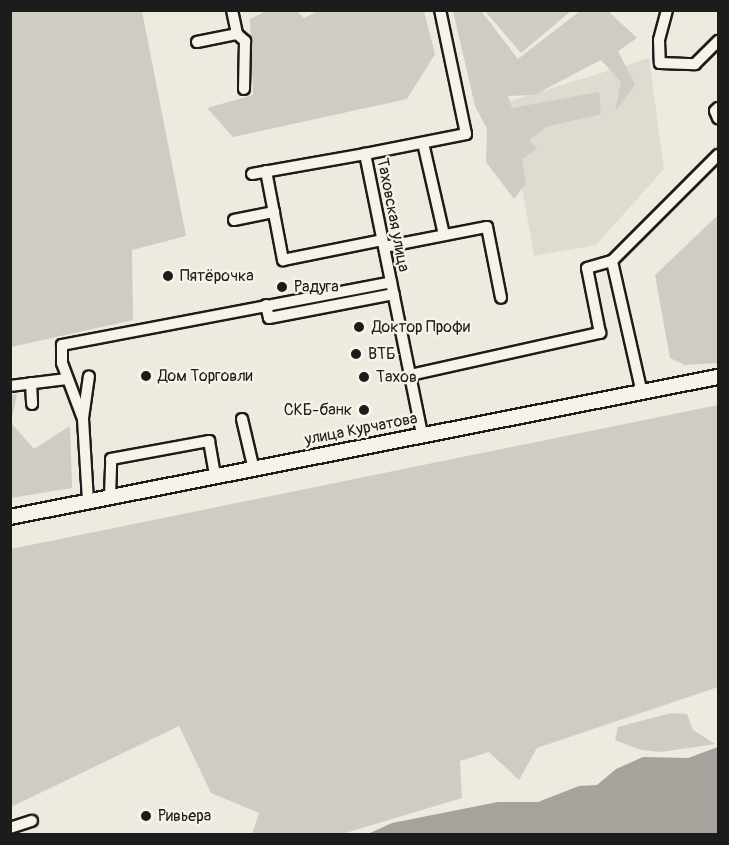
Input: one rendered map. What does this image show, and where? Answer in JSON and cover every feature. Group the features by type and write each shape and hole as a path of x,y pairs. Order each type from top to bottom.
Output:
{"main road":[{"name":"улица Курчатова","path":"10,517 253,466 641,389 718,376"}],"street":[{"path":"232,10 237,34 245,41 244,89"},
{"name":"Таховская улица","path":"422,434 365,154 466,134 440,10"},
{"path":"667,10 659,40 660,63 695,64 718,41"},
{"path":"196,42 237,34"},
{"path":"718,108 715,111 718,118"},
{"path":"423,142 444,235"},
{"path":"252,174 365,154"},
{"path":"410,375 600,333 587,267 612,261 718,155"},
{"path":"266,171 283,260 444,235 487,226 501,298"},
{"path":"234,220 274,212"},
{"path":"612,261 641,389"},
{"path":"82,419 67,379 62,345 391,282"},
{"path":"266,305 269,318 394,294"},
{"path":"88,501 82,419 89,376"},
{"path":"10,386 67,379"},
{"path":"31,383 32,404"},
{"path":"242,419 253,466"},
{"path":"110,496 111,459 209,441 215,474"},
{"path":"10,828 32,821"}],"shaded area":[{"path":"269,10 297,11 304,18 318,11 424,11 435,54 407,99 233,137 207,108 253,95 250,19"},
{"path":"10,11 142,11 186,236 132,250 133,320 11,347"},
{"path":"453,11 481,11 518,59 580,11 608,11 637,38 618,51 635,85 615,112 621,82 601,60 534,95 508,96 512,108 599,92 601,114 546,127 529,140 537,149 522,159 526,183 514,199 486,162 487,129 475,106"},
{"path":"485,11 571,11 521,53"},
{"path":"649,58 664,169 596,245 534,256 507,102"},
{"path":"718,215 718,363 685,365 670,358 655,275"},
{"path":"17,394 11,423 11,395"},
{"path":"718,405 718,687 537,748 519,780 489,752 460,761 462,798 342,834 252,834 259,813 211,793 179,726 11,807 11,549"},
{"path":"11,423 34,449 70,426 72,488 11,498"},
{"path":"671,713 687,714 693,730 715,744 661,752 641,750 615,740 618,727"},
{"path":"718,747 718,834 368,834 392,823 498,802 538,802 579,786 597,785 616,769 643,757 688,758"}],"place":[{"name":"Пятёрочка","path":"168,276"},
{"name":"Радуга","path":"282,287"},
{"name":"Доктор Профи","path":"359,327"},
{"name":"ВТБ","path":"356,354"},
{"name":"Дом Торговли","path":"146,376"},
{"name":"Тахов","path":"364,377"},
{"name":"СКБ-банк","path":"364,410"},
{"name":"Ривьера","path":"146,816"}]}
